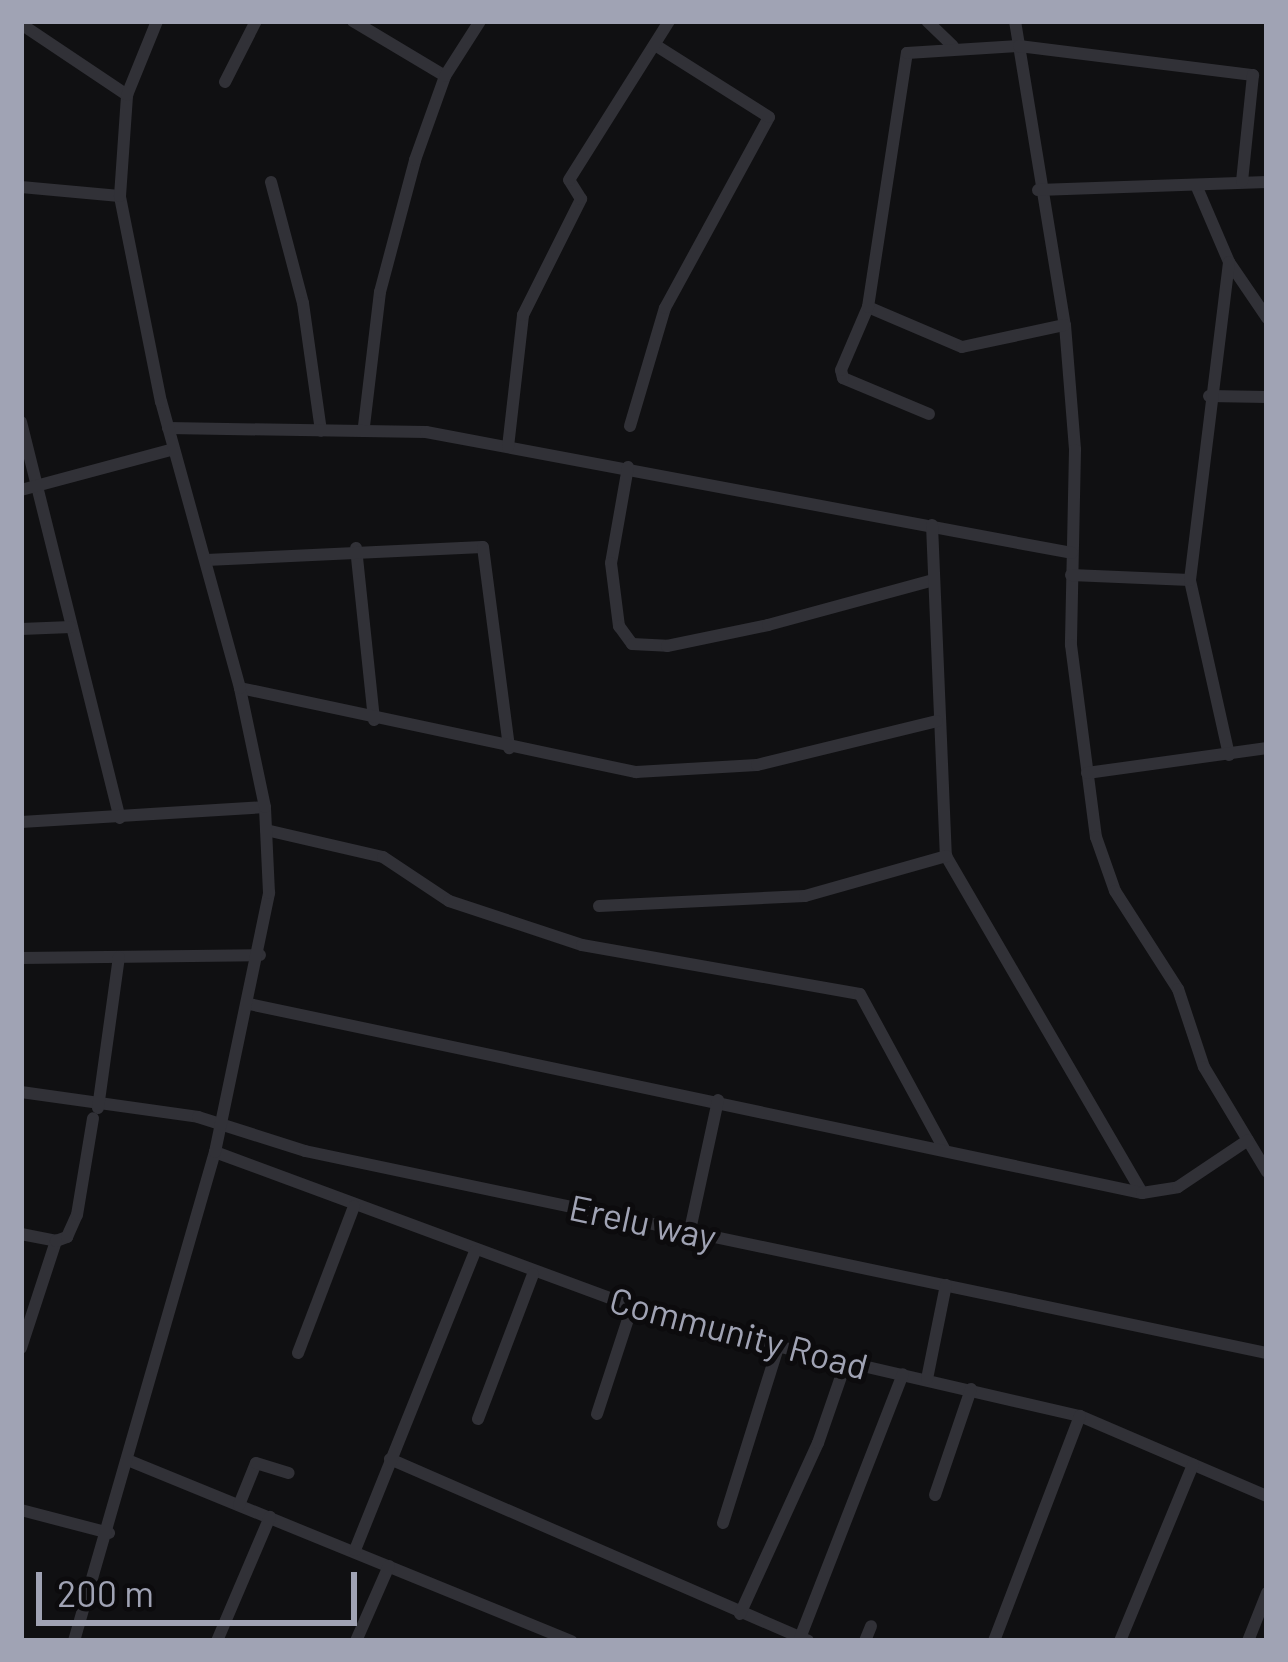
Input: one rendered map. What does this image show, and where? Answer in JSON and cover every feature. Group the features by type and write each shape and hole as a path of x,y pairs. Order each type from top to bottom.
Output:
{"street":[{"path":"74,1641 130,1461 215,1152 260,955 265,807 240,688 168,428 120,196 127,94 157,21"},
{"path":"225,82 256,21"},
{"path":"353,21 445,76"},
{"path":"364,426 380,292 445,76 480,21"},
{"path":"508,448 523,314 581,199 569,180 669,21"},
{"path":"927,21 953,46"},
{"path":"1016,21 1039,190 1065,325 1072,575 1087,772 1106,871 1178,989 1204,1066 1267,1172"},
{"path":"21,24 127,94"},
{"path":"630,425 665,308 769,117 655,45"},
{"path":"929,413 843,378 868,308 904,61 914,50 1018,46 1253,75 1242,181"},
{"path":"271,182 303,303 321,430"},
{"path":"1039,190 1267,182"},
{"path":"1196,185 1229,262 1267,318"},
{"path":"21,187 120,196"},
{"path":"1228,755 1190,580 1229,262"},
{"path":"868,308 962,346 1065,325"},
{"path":"1209,396 1267,397"},
{"path":"21,422 120,818"},
{"path":"168,428 364,426 628,466 1072,554"},
{"path":"21,490 174,449"},
{"path":"628,466 611,563 619,626 632,644 768,626 934,580"},
{"path":"932,525 937,721 949,801 946,856 1142,1193"},
{"path":"206,560 356,548 485,549 508,748"},
{"path":"356,548 374,720"},
{"path":"1072,575 1190,580"},
{"path":"21,629 71,627"},
{"path":"240,688 586,766 688,772 778,761 937,721"},
{"path":"1087,772 1267,748"},
{"path":"21,822 265,807"},
{"path":"266,830 383,856 449,901 549,935 860,994 944,1149"},
{"path":"599,905 805,896 946,856"},
{"path":"21,958 260,955"},
{"path":"21,1234 56,1241 67,1237 76,1214 118,957"},
{"path":"248,1004 1142,1193 1191,1180 1249,1140"},
{"name":"Erelu way","path":"21,1092 96,1113 178,1114 220,1127 1267,1353"},
{"path":"690,1230 718,1100"},
{"name":"Community Road","path":"215,1152 632,1307 778,1347 1080,1416 1267,1496"},
{"path":"298,1353 354,1206"},
{"path":"21,1348 56,1241"},
{"path":"355,1550 476,1251"},
{"path":"478,1419 533,1274"},
{"path":"927,1379 946,1286"},
{"path":"597,1414 632,1307"},
{"path":"723,1523 778,1347"},
{"path":"740,1614 818,1443 846,1362"},
{"path":"390,1459 804,1639 903,1375"},
{"path":"934,1495 971,1389"},
{"path":"994,1641 1080,1416"},
{"path":"130,1461 572,1641"},
{"path":"238,1505 256,1462 288,1473"},
{"path":"1120,1641 1193,1465"},
{"path":"21,1510 109,1532"},
{"path":"217,1641 269,1517"},
{"path":"356,1641 389,1566"},
{"path":"1248,1641 1267,1593"},
{"path":"865,1641 871,1626"}]}
